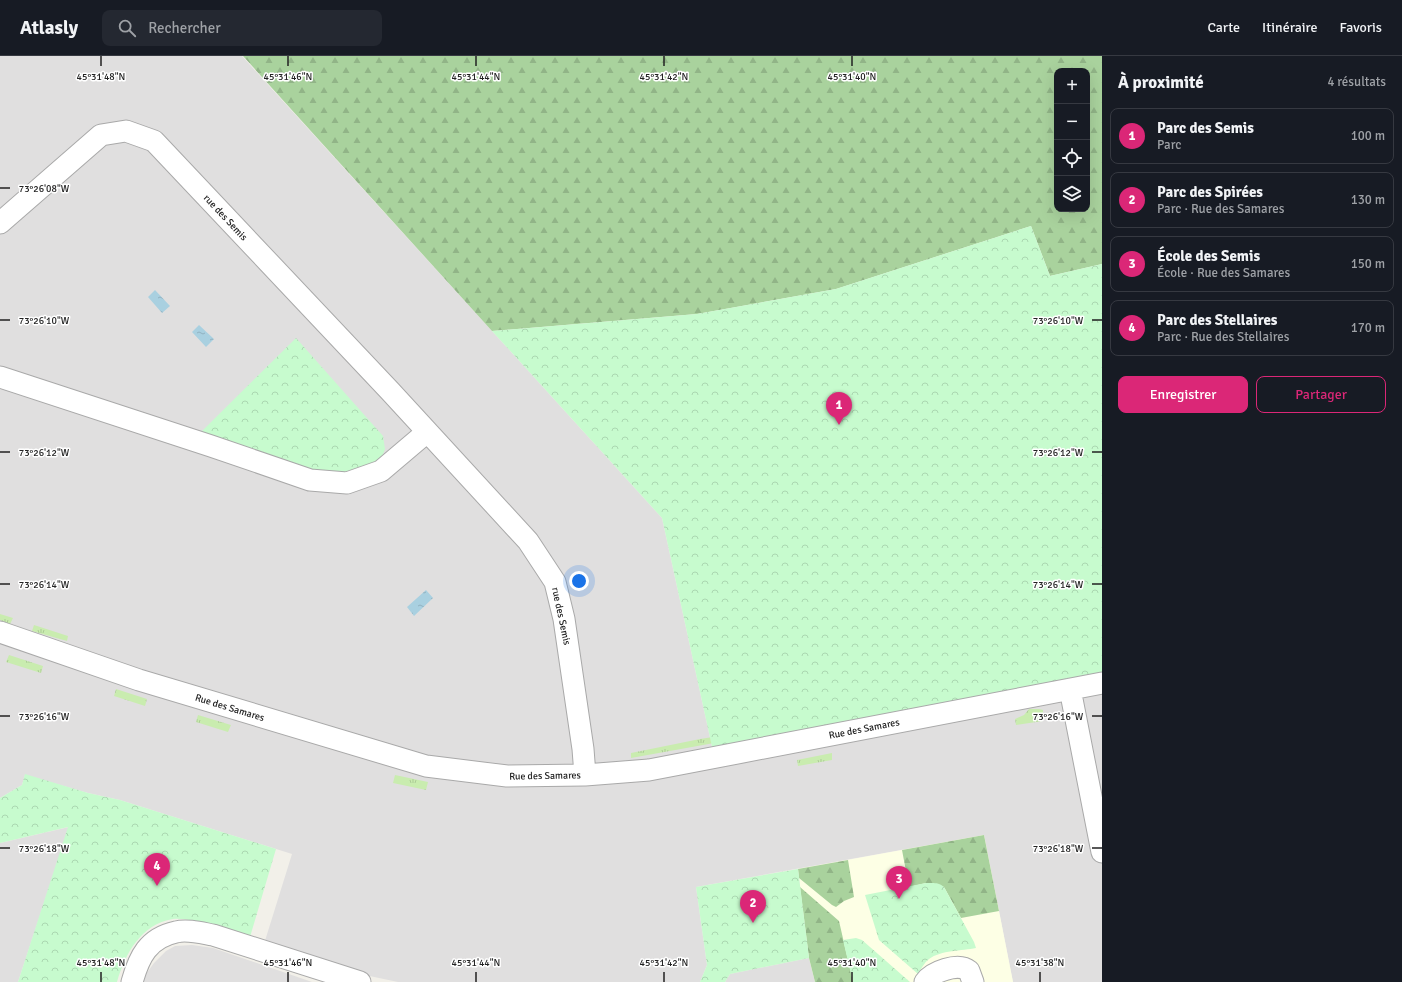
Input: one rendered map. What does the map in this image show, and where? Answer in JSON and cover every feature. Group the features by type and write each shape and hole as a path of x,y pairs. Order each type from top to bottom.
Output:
{"street":[{"name":"rue des Semis","path":"0,223 101,135 126,131 154,141 528,541 555,582 564,619 583,749 585,775"},
{"path":"0,377 310,480 347,483 381,472 427,432"},
{"name":"Rue des Samares","path":"0,632 139,680 426,766 507,776 585,775 649,770 1102,683"},
{"path":"1070,689 1102,852"},
{"path":"132,982 141,956 150,944 165,935 177,931 213,935 360,982"},
{"path":"925,982 929,977 938,972 963,967 969,971 973,982"}],"shaded area":[{"path":"0,56 242,56 662,518 714,756 1102,683 1102,982 1013,982 984,835 696,887 707,965 700,982 398,982 360,974 264,944 292,854 120,800 88,793 25,775 22,785 0,798"},
{"path":"69,827 18,982 0,982 0,843"},
{"path":"984,835 1013,982 815,982 809,958 798,869"},
{"path":"192,945 213,948 312,982 143,982 146,974 154,963 166,951 175,946"},
{"path":"809,958 815,982 725,982 730,974"}],"green space":[{"path":"243,56 1102,56 1102,264 1050,276 1031,226 836,289 697,314 492,331"},
{"path":"1031,226 1050,276 1102,264 1102,681 714,756 662,518 492,331 697,314 836,289"},
{"path":"296,338 383,436 385,449 380,462 343,480 198,435"},
{"path":"0,614 13,618 10,624 0,620"},
{"path":"34,625 68,636 67,641 32,631"},
{"path":"9,655 43,666 41,673 6,662"},
{"path":"116,689 147,699 145,706 114,696"},
{"path":"1029,709 1043,710 1043,721 1016,725 1015,719 1024,715"},
{"path":"198,715 231,725 228,732 196,722"},
{"path":"752,731 753,736 631,758 631,753 700,739"},
{"path":"832,753 832,760 798,766 797,760"},
{"path":"25,774 88,793 120,800 276,849 250,937 201,922 173,919 152,927 143,934 130,951 120,971 117,982 18,982 68,827 0,843 0,798 22,785"},
{"path":"395,775 428,782 426,790 393,783"},
{"path":"984,835 999,911 961,918 944,887 926,883 909,887 902,850"},
{"path":"848,860 854,897 844,901 836,907 799,878 798,869"},
{"path":"798,869 809,958 730,974 725,982 700,982 707,965 696,887"},
{"path":"926,883 938,884 944,887 976,948 945,952 934,956 926,962 918,974 879,940 865,895"},
{"path":"800,887 839,921 853,982 815,982 809,958"},
{"path":"856,938 862,940 910,982 853,982 843,940"}],"water":[{"path":"155,290 170,306 162,313 148,297"},
{"path":"199,325 214,339 206,347 192,332"},
{"path":"426,590 433,598 414,616 407,607"}],"place":[{"name":"Parc des Semis","path":"839,425"},
{"name":"Parc des Stellaires","path":"157,886"},
{"name":"École des Semis","path":"899,899"},
{"name":"Parc des Spirées","path":"753,923"}]}
